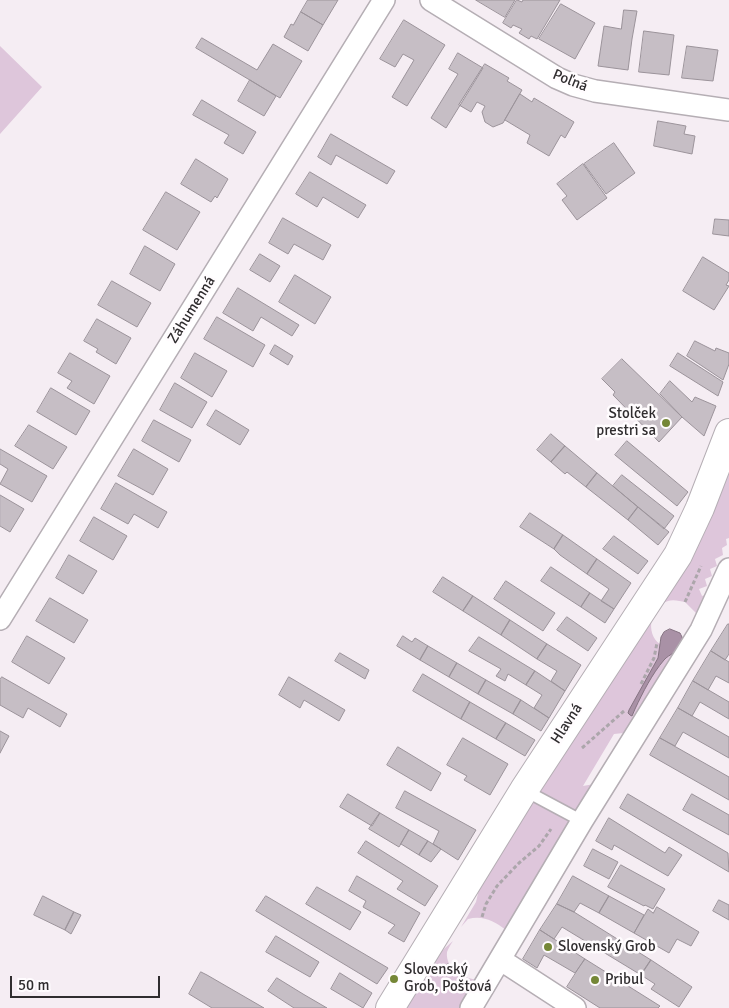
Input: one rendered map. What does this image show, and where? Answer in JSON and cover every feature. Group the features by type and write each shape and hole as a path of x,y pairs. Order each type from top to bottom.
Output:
{"street":[{"name":"Záhumenná","path":"0,620 384,0"},
{"name":"Poľná","path":"431,0 557,78 573,85 595,91 729,110"},
{"name":"Hlavná","path":"390,1008 524,790 678,554 700,508 729,433"},
{"path":"471,1008 582,821 701,630 729,569"},
{"path":"501,960 575,1008"}],"lane":[{"path":"524,790 582,821"}],"path":[{"path":"639,688 654,658 657,643"},
{"path":"577,752 626,709"},
{"path":"482,917 486,904 497,886 519,862 539,846 553,826 557,806"}],"shaded area":[{"path":"0,46 42,87 0,134"},
{"path":"729,457 729,538 726,539 727,545 722,548 723,555 715,559 717,566 710,569 712,576 705,579 707,586 699,589 702,596 715,592 697,614 685,602 676,600 668,601 657,608 651,627 655,639 660,644 664,632 670,629 680,633 683,638 633,732 614,734 583,786 600,783 506,930 483,918 468,919 461,927 476,902 482,876"},
{"path":"670,629 680,633 683,640 682,645 666,658 656,671 632,716 628,713 629,710 658,658 661,637 664,632"},
{"path":"453,941 447,952 449,964 462,975 479,980 461,1008 401,1008 429,962"}],"building":[{"path":"308,0 338,0 323,25 301,12"},
{"path":"476,0 515,0 505,17"},
{"path":"517,0 522,2 523,0 560,0 537,39 531,36 529,39 519,33 522,29 513,25 511,28 503,23"},
{"path":"561,4 595,23 575,59 539,39"},
{"path":"624,10 637,11 628,70 598,66 604,26 621,29"},
{"path":"301,12 323,25 308,51 284,37 291,24 293,25"},
{"path":"404,20 445,45 407,106 392,97 414,60 403,54 395,67 380,59"},
{"path":"644,31 674,35 669,75 639,72"},
{"path":"202,38 257,70 273,44 302,61 280,98 196,48"},
{"path":"687,46 718,50 713,81 682,78"},
{"path":"458,53 483,68 446,128 431,118 458,74 449,69"},
{"path":"485,64 509,78 507,81 522,90 503,123 493,127 485,122 482,112 485,106 477,102 471,112 459,105"},
{"path":"250,80 276,96 264,116 238,101"},
{"path":"520,94 532,102 534,98 574,122 565,138 561,135 549,156 527,143 530,135 505,120"},
{"path":"202,100 256,132 243,154 224,143 229,135 193,115"},
{"path":"658,121 686,126 684,134 695,136 692,154 654,146"},
{"path":"331,134 395,171 387,184 336,155 331,165 318,157"},
{"path":"614,143 635,173 606,194 584,164"},
{"path":"196,159 228,179 217,198 215,196 211,202 181,184"},
{"path":"583,164 607,198 577,220 562,200 567,196 557,184"},
{"path":"310,172 366,205 358,218 323,197 317,207 296,194"},
{"path":"166,192 200,212 177,250 143,230"},
{"path":"283,218 331,245 323,260 294,244 288,254 269,243"},
{"path":"715,219 729,220 729,236 713,234"},
{"path":"145,246 175,264 160,291 130,274"},
{"path":"260,254 280,266 270,282 250,270"},
{"path":"703,257 729,273 729,280 726,285 729,286 714,310 683,291"},
{"path":"295,275 331,297 315,324 279,302"},
{"path":"112,281 151,303 137,327 98,305"},
{"path":"238,288 299,325 292,336 261,317 253,331 223,313"},
{"path":"217,317 265,345 253,367 204,339"},
{"path":"97,319 131,338 116,364 96,352 98,349 84,341"},
{"path":"695,341 715,351 716,348 729,353 729,364 723,380 687,356"},
{"path":"275,345 293,356 288,365 270,354"},
{"path":"70,353 110,376 94,404 67,388 72,381 58,373"},
{"path":"195,353 227,371 212,397 181,378"},
{"path":"678,353 723,382 718,396 670,366"},
{"path":"622,359 682,417 659,442 613,395 615,392 602,379"},
{"path":"670,381 692,402 695,397 716,406 704,436 660,394"},
{"path":"175,383 207,402 192,428 160,410"},
{"path":"51,388 90,411 76,435 37,412"},
{"path":"216,410 249,430 240,445 207,425"},
{"path":"154,420 191,440 179,462 142,441"},
{"path":"29,425 67,447 53,469 15,446"},
{"path":"551,434 565,446 551,462 537,450"},
{"path":"627,441 688,492 677,506 615,455"},
{"path":"565,446 597,473 586,487 567,472 565,474 551,462"},
{"path":"0,449 47,476 32,502 0,484 8,469 0,464"},
{"path":"134,449 168,469 153,495 118,476"},
{"path":"597,473 638,507 628,520 586,487"},
{"path":"622,475 674,516 664,529 613,486"},
{"path":"116,483 167,512 158,528 134,514 128,524 101,509"},
{"path":"0,495 24,509 10,532 0,526"},
{"path":"638,507 669,532 658,545 628,520"},
{"path":"530,513 563,535 554,549 520,527"},
{"path":"94,517 127,536 113,560 80,541"},
{"path":"563,535 597,559 587,574 554,549"},
{"path":"614,536 648,561 638,574 603,549"},
{"path":"69,555 97,571 83,594 56,578"},
{"path":"597,559 631,583 614,609 601,601 609,589 587,574"},
{"path":"551,567 590,593 581,607 541,581"},
{"path":"443,577 473,596 463,611 433,592"},
{"path":"506,581 555,613 543,631 494,599"},
{"path":"590,593 614,609 605,623 581,607"},
{"path":"473,596 510,620 501,635 463,611"},
{"path":"50,598 88,620 74,643 36,621"},
{"path":"567,617 597,638 588,651 557,630"},
{"path":"510,620 547,644 537,659 501,635"},
{"path":"728,624 729,654 725,660 711,651"},
{"path":"27,636 65,658 49,684 12,662"},
{"path":"403,636 412,642 415,638 428,646 420,660 397,646"},
{"path":"479,637 535,671 526,685 508,674 505,681 496,676 501,669 469,651"},
{"path":"547,644 581,665 565,691 551,681 557,671 537,659"},
{"path":"428,646 457,663 449,677 420,660"},
{"path":"711,651 729,662 729,683 716,676 708,690 693,681"},
{"path":"340,653 369,670 365,679 335,661"},
{"path":"457,663 486,680 478,694 449,677"},
{"path":"535,671 565,691 549,718 534,708 542,695 526,685"},
{"path":"423,674 470,702 461,719 413,691"},
{"path":"2,677 67,714 60,727 28,708 23,718 0,705 0,680"},
{"path":"289,677 345,710 339,721 304,700 300,708 279,695"},
{"path":"486,680 521,700 513,714 478,694"},
{"path":"693,681 729,702 729,719 700,702 692,716 678,708"},
{"path":"521,700 549,718 541,731 513,714"},
{"path":"470,702 506,723 496,739 461,719"},
{"path":"678,708 729,737 729,758 683,732 675,746 660,738"},
{"path":"506,723 535,740 525,756 496,739"},
{"path":"0,731 9,736 0,753"},
{"path":"463,738 508,764 490,795 464,780 467,776 447,765"},
{"path":"660,738 729,777 729,800 650,755"},
{"path":"398,747 441,773 431,791 387,765"},
{"path":"405,791 476,830 458,860 433,844 439,831 396,808"},
{"path":"348,794 380,813 372,826 340,807"},
{"path":"628,794 728,853 729,872 620,808"},
{"path":"692,794 729,815 729,835 683,810"},
{"path":"380,813 409,830 399,847 369,829"},
{"path":"609,818 665,853 669,847 682,855 668,876 614,845 612,850 596,841"},
{"path":"409,830 428,841 419,855 401,844"},
{"path":"366,841 438,886 425,906 397,889 403,881 358,853"},
{"path":"428,841 441,849 431,862 419,855"},
{"path":"593,849 618,862 609,879 584,866"},
{"path":"621,865 665,889 653,909 608,887"},
{"path":"357,876 420,913 404,942 388,933 395,925 363,907 366,901 349,891"},
{"path":"573,876 609,896 599,913 580,903 574,912 557,904"},
{"path":"317,887 361,912 350,930 306,904"},
{"path":"43,896 74,912 65,930 34,915"},
{"path":"266,896 388,968 377,984 256,911"},
{"path":"609,896 644,915 634,933 599,913"},
{"path":"719,900 729,905 729,920 713,911"},
{"path":"557,904 574,912 651,960 641,975 562,927 554,939 540,930"},
{"path":"657,907 699,932 691,946 677,939 669,953 634,933 648,909 653,913"},
{"path":"74,912 81,915 71,934 65,930"},
{"name":"Slovenský Grob","path":"540,930 585,959 575,973 544,955 537,968 523,959"},
{"path":"276,936 319,962 310,977 266,952"},
{"name":"Pribul","path":"585,959 660,1006 658,1008 600,1008 567,987"},
{"path":"651,960 692,987 679,1007 651,989 655,984 641,975"},
{"path":"201,972 264,1008 212,1008 189,994"},
{"path":"340,973 372,993 363,1008 331,989"},
{"path":"277,978 327,1008 294,1008 268,991"}],"place":[{"name":"Stolček prestri sa","path":"666,423"},
{"name":"Slovenský Grob","path":"548,947"},
{"name":"Slovenský Grob, Poštová","path":"394,979"},
{"name":"Pribul","path":"595,980"}]}
